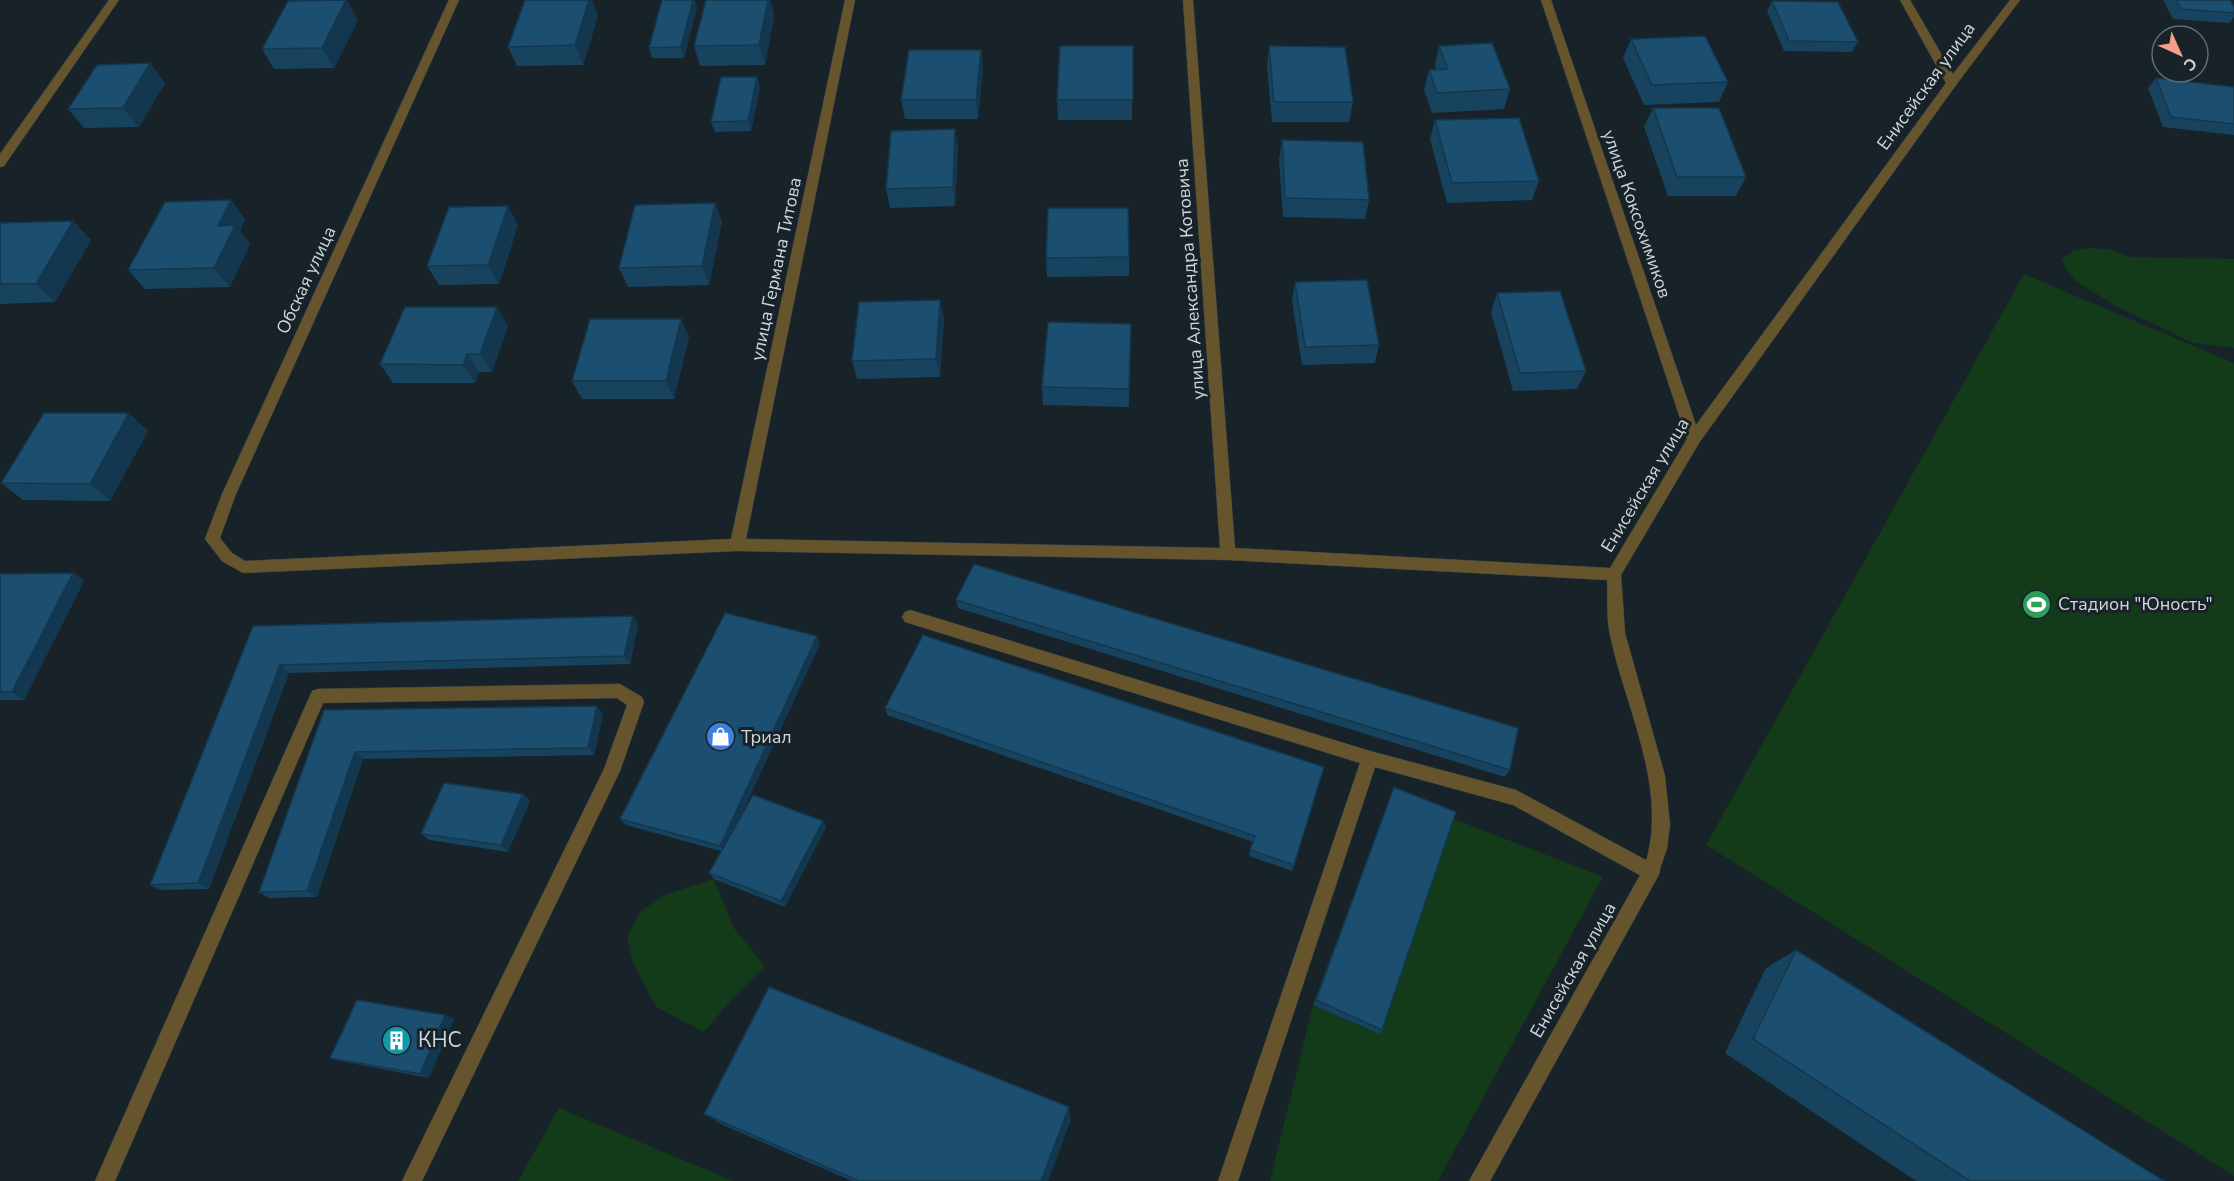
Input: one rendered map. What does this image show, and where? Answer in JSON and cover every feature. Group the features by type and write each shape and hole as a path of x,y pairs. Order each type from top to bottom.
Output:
{"street":[{"path":"0,163 114,0"},
{"name":"Обская улица","path":"454,0 229,494 212,539 227,557 243,567 737,545"},
{"name":"улица Германа Титова","path":"737,545 850,0"},
{"name":"улица Александра Котовича","path":"1188,0 1228,554"},
{"name":"улица Коксохимиков","path":"1546,0 1694,439"},
{"path":"1905,0 1952,82"},
{"name":"Енисейская улица","path":"1479,1181 1651,872 1659,848 1662,825 1658,776 1617,633 1614,574 1694,439 1952,82 2015,0"},
{"path":"737,545 1228,554 1614,574"},
{"path":"910,616 1370,758 1516,798 1651,872"},
{"path":"105,1181 318,696 620,691 636,702 612,771 412,1181"},
{"path":"1228,1181 1370,758"}],"green space":[{"path":"2089,248 2108,249 2131,257 2234,259 2234,348 2193,343 2114,305 2077,282 2066,270 2062,259 2073,251"},
{"name":"Стадион \"Юность\"","path":"2024,274 2234,363 2234,1176 1706,845"},
{"path":"1452,818 1603,877 1438,1181 1270,1181 1313,1005 1378,1034"},
{"path":"714,879 733,927 765,966 732,999 704,1032 656,1007 632,960 627,937 640,912 664,895"},
{"path":"559,1108 733,1181 518,1181"}],"building":[{"path":"346,0 322,48 262,49 288,1"},
{"path":"525,0 589,0 575,45 508,47"},
{"path":"662,0 693,0 681,47 649,48"},
{"path":"706,0 768,0 759,45 694,46"},
{"path":"2176,0 2230,0 2234,13 2181,9"},
{"path":"1772,1 1838,2 1858,42 1789,41"},
{"path":"1705,36 1728,82 1652,85 1631,39"},
{"path":"1492,43 1510,89 1437,93 1429,70 1448,69 1439,46"},
{"path":"1060,46 1133,46 1133,100 1057,100"},
{"path":"1269,46 1345,47 1353,102 1274,102"},
{"path":"909,50 981,50 976,100 901,100"},
{"path":"150,63 123,108 68,109 97,65"},
{"path":"721,77 757,77 748,121 711,122"},
{"path":"2158,84 2208,84 2234,87 2234,124 2171,117"},
{"path":"1653,108 1719,108 1746,177 1677,177"},
{"path":"1519,118 1539,181 1452,183 1435,120"},
{"path":"955,129 953,187 886,189 891,131"},
{"path":"1282,140 1363,142 1369,200 1285,198"},
{"path":"231,200 218,226 235,225 214,268 128,270 165,202"},
{"path":"715,203 702,266 619,268 635,205"},
{"path":"508,206 488,265 427,266 449,207"},
{"path":"1048,208 1128,208 1129,257 1046,258"},
{"path":"73,221 36,284 0,284 0,223"},
{"path":"1367,280 1379,345 1305,347 1295,282"},
{"path":"1560,291 1586,371 1520,373 1497,293"},
{"path":"940,300 936,359 852,361 859,302"},
{"path":"405,307 497,307 480,354 467,354 463,365 380,364"},
{"path":"590,319 681,319 666,381 572,381"},
{"path":"1048,322 1131,324 1129,389 1042,387"},
{"path":"44,413 129,413 90,484 1,483"},
{"path":"974,564 1518,728 1510,770 956,600"},
{"path":"73,573 12,692 0,692 0,574"},
{"path":"725,613 817,636 720,846 620,819"},
{"path":"633,616 624,656 280,665 198,883 150,885 253,626"},
{"path":"923,635 1324,767 1294,865 1250,850 1255,836 885,708"},
{"path":"597,706 588,748 355,752 307,891 259,892 324,710"},
{"path":"444,783 523,794 501,845 421,834"},
{"path":"1394,787 1456,812 1382,1030 1316,1000"},
{"path":"753,795 823,821 781,901 709,873"},
{"path":"1796,950 2164,1181 1970,1181 1753,1039"},
{"path":"769,987 1069,1107 1041,1181 859,1181 704,1114"},
{"name":"КНС","path":"357,1000 445,1015 420,1074 330,1058"}],"place":[{"name":"Стадион \"Юность\"","path":"2037,604"},
{"name":"Триал","path":"720,737"},
{"name":"КНС","path":"397,1040"}]}
